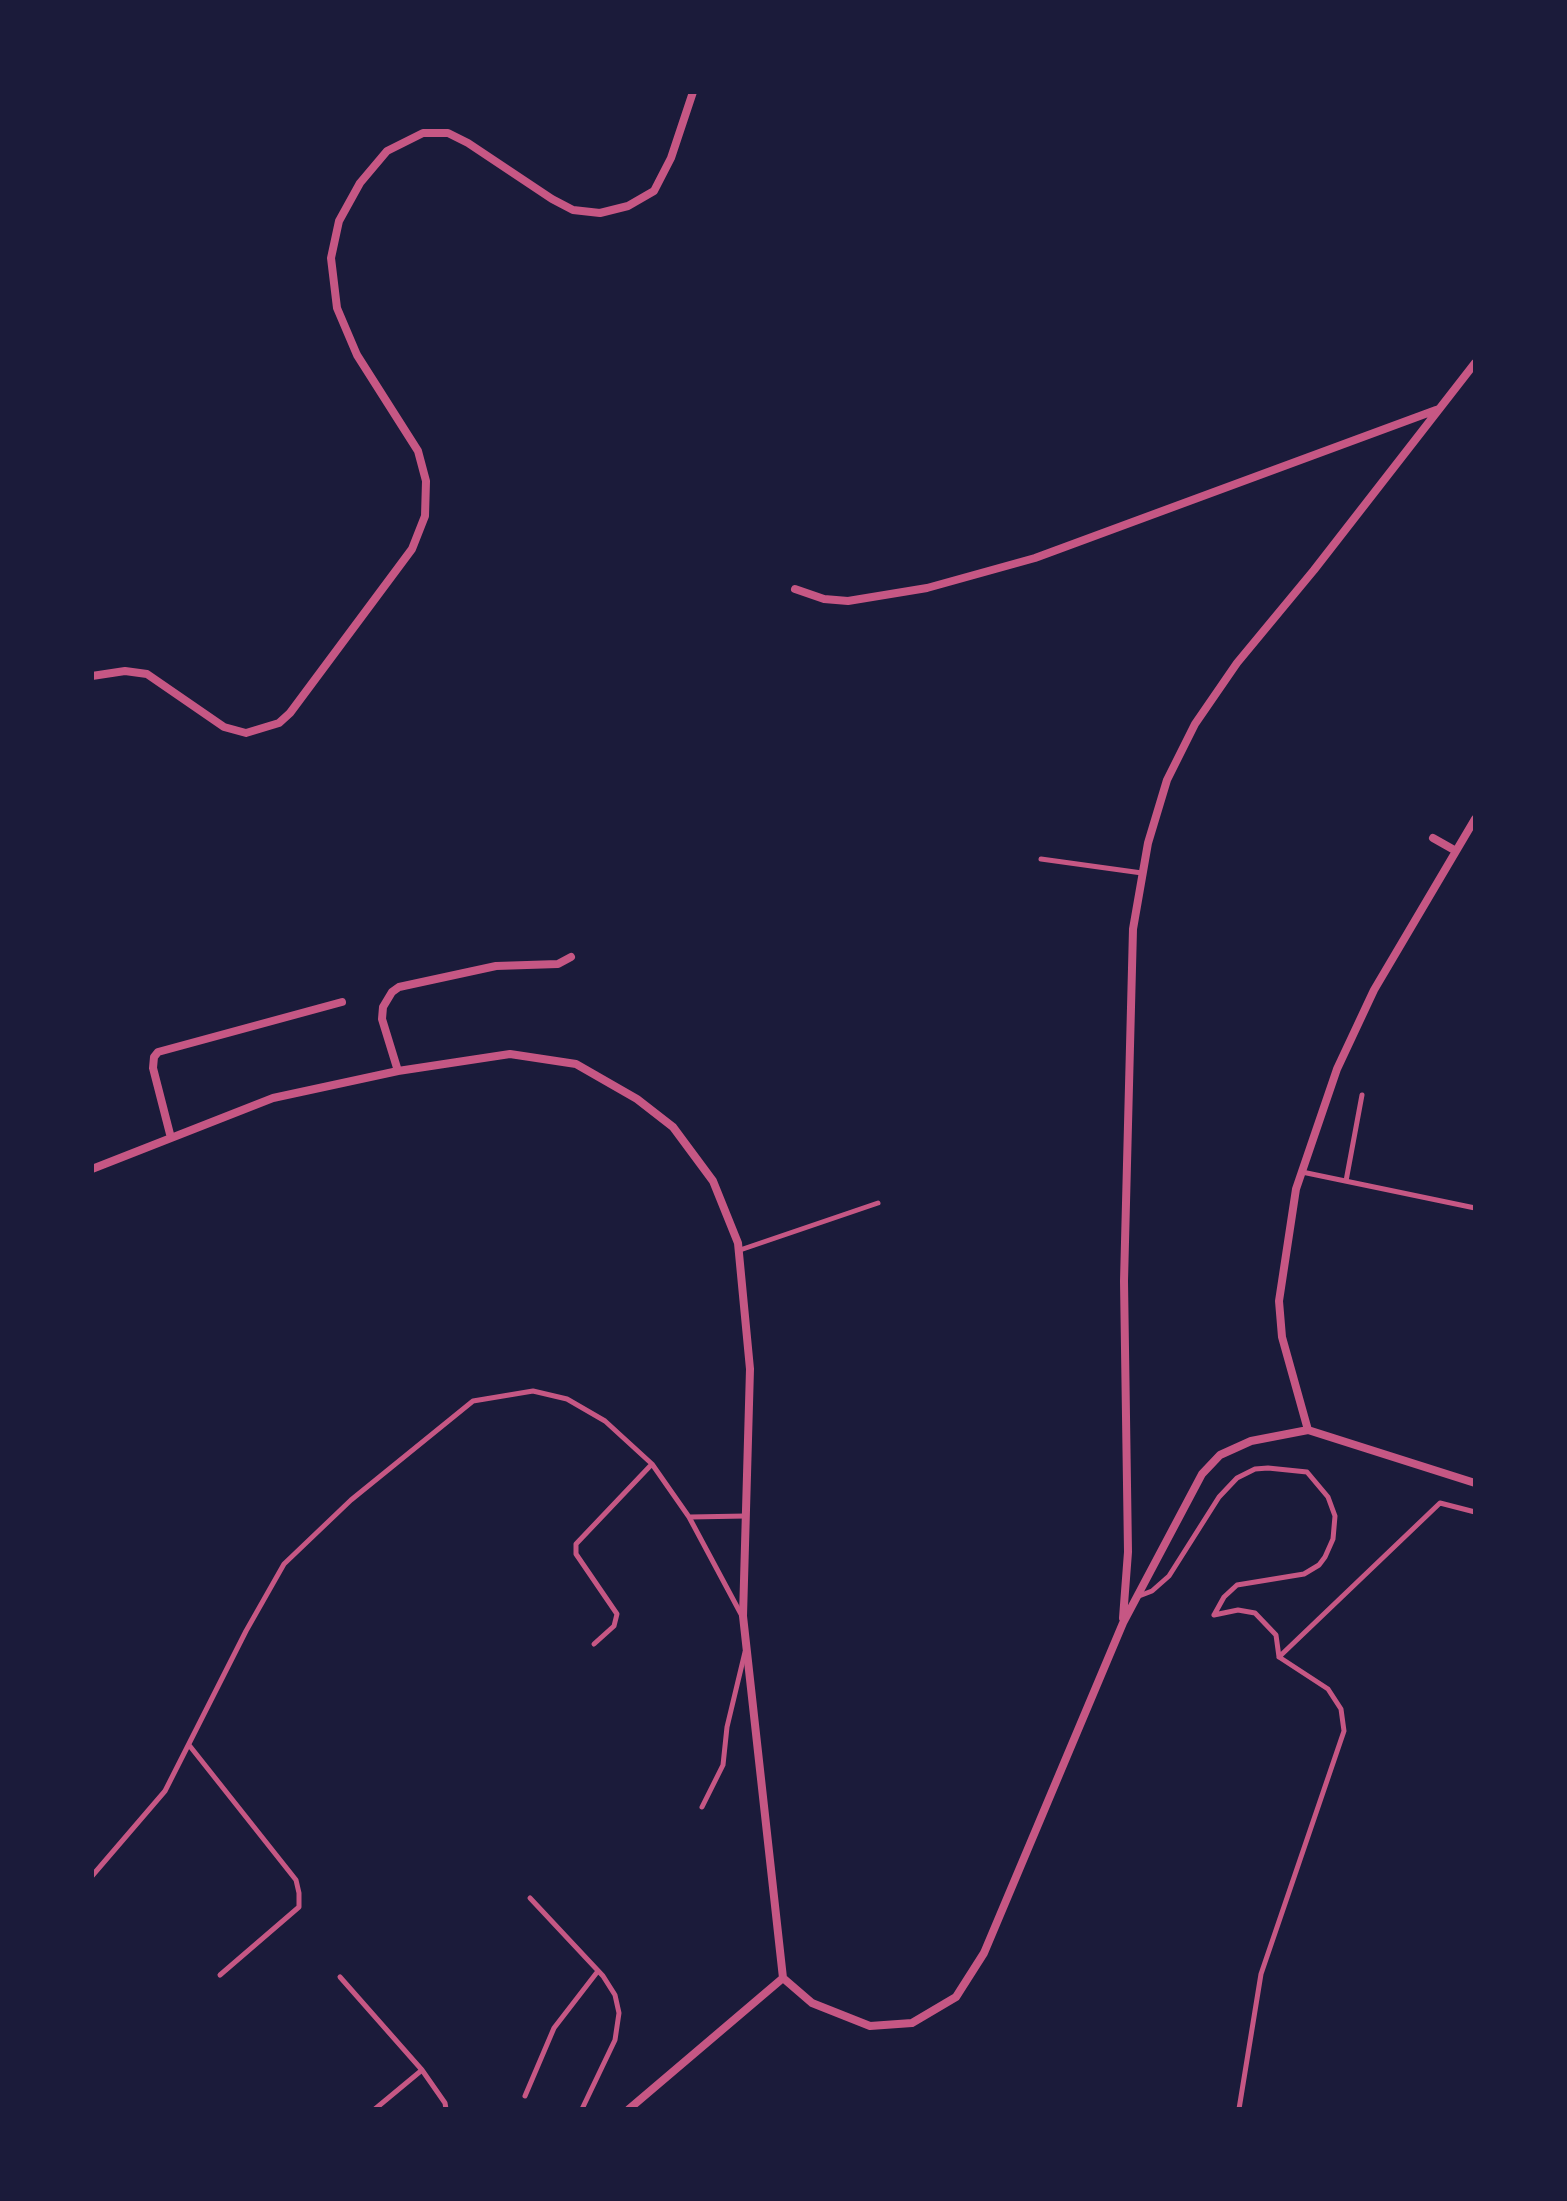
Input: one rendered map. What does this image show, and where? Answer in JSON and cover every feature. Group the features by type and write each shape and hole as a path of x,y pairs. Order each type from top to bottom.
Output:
{"street":[{"path":"92,676 125,671 147,674 224,727 246,733 279,723 290,713 412,549 425,516 426,481 418,451 357,355 337,308 331,258 339,221 360,183 387,151 423,133 448,133 552,199 573,210 600,213 628,206 654,191 671,158 693,92"},
{"path":"1123,1623 1128,1552 1125,1234 1133,929 1148,843 1167,780 1195,724 1237,663 1314,570 1475,363"},
{"path":"795,589 824,599 848,601 927,588 1035,558 1436,410"},
{"path":"1308,1430 1282,1337 1279,1301 1296,1189 1337,1069 1374,990 1475,819"},
{"path":"1433,838 1456,851"},
{"path":"398,1071 382,1019 383,1007 399,987 496,966 558,964 571,957"},
{"path":"171,1138 153,1068 158,1052 342,1002"},
{"path":"92,1169 273,1098 398,1071 510,1054 576,1064 637,1099 673,1127 713,1181 739,1250 750,1369 743,1616 783,1978 812,2003 870,2026 912,2023 956,1997 984,1953 1123,1623 1202,1474 1220,1455 1251,1441 1308,1430 1475,1483"},
{"path":"629,2109 783,1978"}],"lane":[{"path":"1041,859 1143,873"},
{"path":"1346,1181 1362,1095"},
{"path":"1301,1172 1475,1208"},
{"path":"739,1250 878,1203"},
{"path":"92,1876 165,1791 246,1631 284,1564 351,1500 473,1401 533,1391 567,1399 605,1421 652,1464 689,1517 743,1616"},
{"path":"594,1644 614,1626 617,1614 576,1554 576,1544 652,1464"},
{"path":"1138,1596 1152,1591 1169,1576 1219,1497 1237,1478 1255,1469 1307,1472 1328,1497 1335,1516 1333,1539 1319,1565 1304,1574 1237,1585 1224,1597 1214,1615 1238,1610 1255,1613 1276,1635 1279,1657 1328,1689 1341,1709 1344,1731 1261,1974 1239,2109"},
{"path":"1279,1657 1440,1503 1475,1512"},
{"path":"689,1517 746,1516"},
{"path":"702,1807 723,1765 727,1727 746,1647"},
{"path":"189,1745 296,1880 299,1893 299,1907 220,1975"},
{"path":"530,1898 598,1971 615,1995 619,2013 615,2040 582,2109"},
{"path":"525,2096 554,2028 598,1971"},
{"path":"340,1977 422,2070 446,2109"},
{"path":"375,2109 422,2070"}]}
